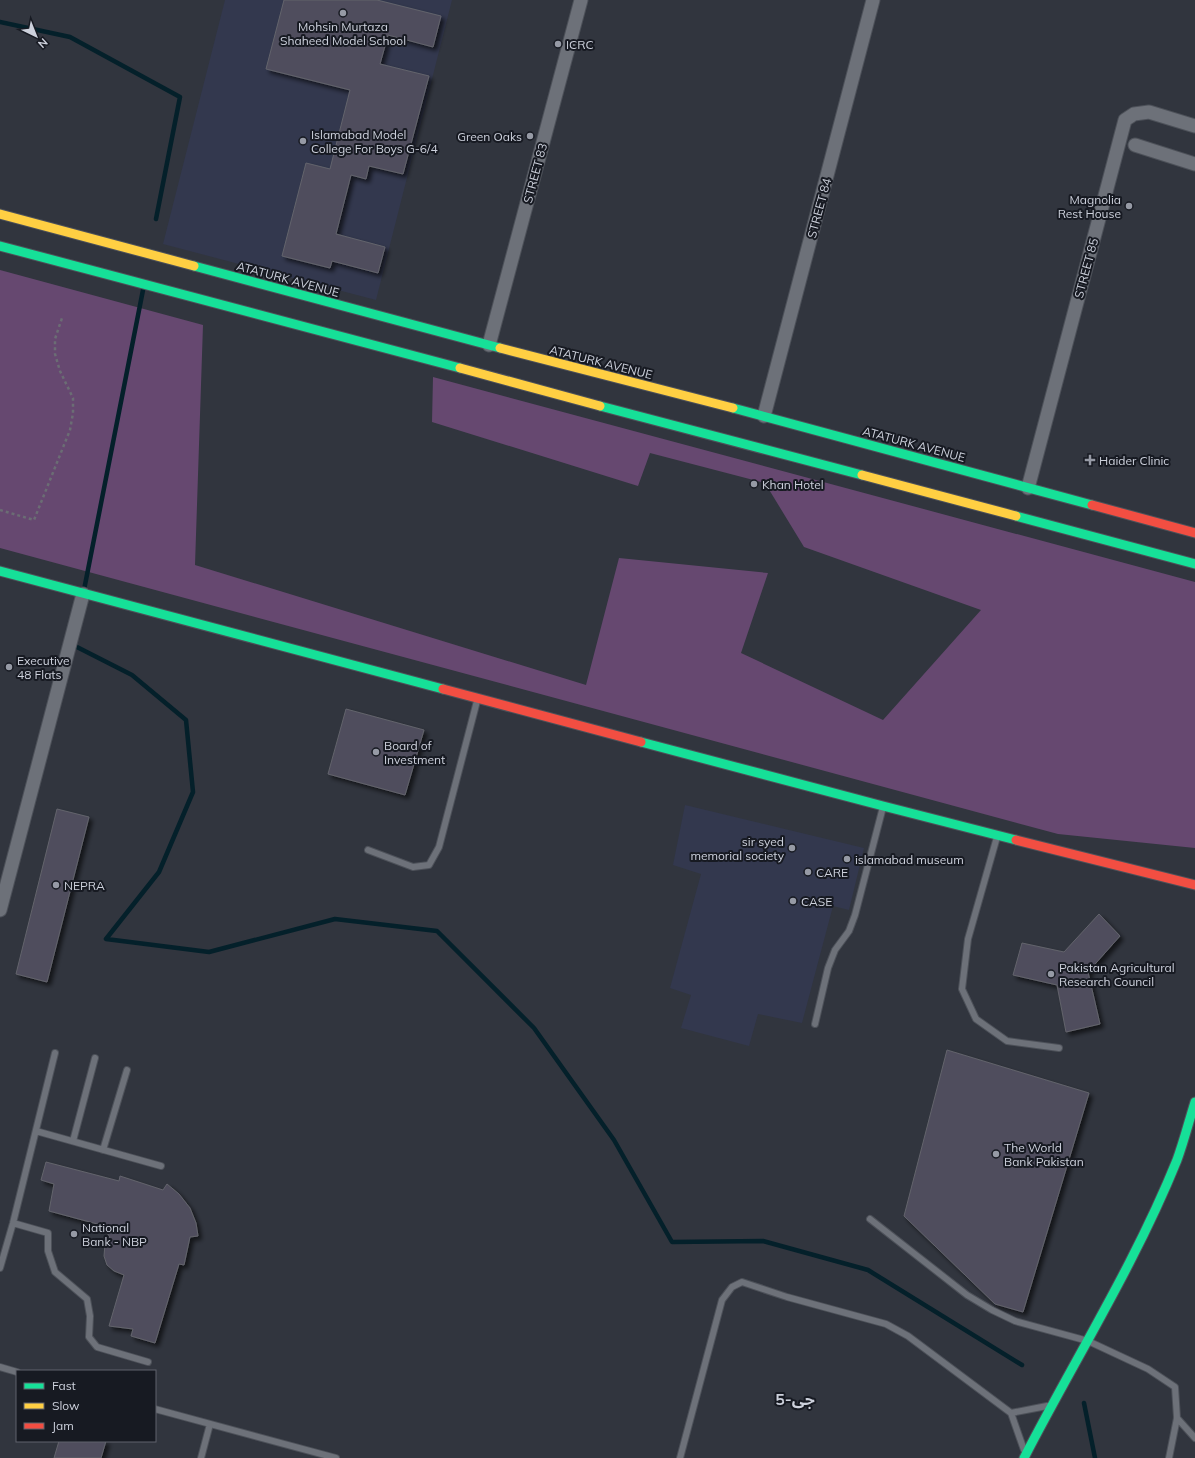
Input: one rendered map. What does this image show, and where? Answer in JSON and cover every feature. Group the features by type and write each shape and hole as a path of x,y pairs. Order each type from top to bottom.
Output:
{"street":[{"name":"STREET 83","path":"488,345 581,0"},
{"name":"STREET 84","path":"764,416 873,0"},
{"name":"STREET 85","path":"1028,488 1125,120 1134,114 1149,112 1195,126"},
{"path":"1135,145 1195,164"},
{"name":"ATATURK AVENUE","path":"0,214 423,332 488,345 764,416 1195,534"},
{"path":"0,246 419,354 1195,564"},
{"path":"0,571 883,806 1195,885"},
{"path":"0,910 83,594"},
{"path":"1025,1456 1050,1405 1088,1341 1147,1227 1177,1159 1195,1102"}],"lane":[{"path":"368,850 413,867 429,865 438,847 478,697"},
{"path":"815,1024 828,968 835,950 849,930 855,915 883,806"},
{"path":"998,834 968,939 962,989 976,1019 1007,1041 1059,1048"},
{"path":"0,1268 13,1223 55,1053"},
{"path":"73,1141 95,1058"},
{"path":"103,1150 127,1070"},
{"path":"36,1131 161,1166"},
{"path":"870,1219 967,1296 992,1310 1015,1321 1088,1341 1148,1369 1175,1388 1177,1418 1169,1458"},
{"path":"13,1223 48,1233 48,1251 56,1272 87,1299 90,1316 89,1337 97,1347 148,1362"},
{"path":"680,1458 722,1300 732,1287 742,1282 787,1297 886,1324 908,1336 1011,1413 1025,1456"},
{"path":"0,1367 16,1372"},
{"path":"1011,1413 1050,1405"},
{"path":"156,1409 336,1458"},
{"path":"1177,1418 1195,1438"},
{"path":"201,1458 210,1424"}],"path":[{"path":"0,510 34,520 70,430 73,413 73,398 60,371 55,354 55,339 62,318"}],"shaded area":[{"name":"Islamabad Model College For Boys G-6/4","path":"225,0 452,0 376,300 163,244"},
{"path":"0,270 203,325 195,565 586,685 619,558 768,573 741,653 883,720 981,610 804,547 765,483 650,453 638,486 432,422 433,377 1195,582 1195,848 1058,834 0,548"},
{"path":"685,805 864,848 849,910 833,906 802,1023 758,1014 749,1046 681,1028 691,995 670,988 701,874 673,865"}],"building":[{"name":"Islamabad Model College For Boys G-6/4","path":"284,0 377,0 441,16 433,47 388,35 380,64 429,76 403,174 369,166 366,179 351,175 336,234 385,247 378,273 332,261 330,268 282,256 306,163 330,169 350,90 266,69"},
{"name":"Board of Investment","path":"346,709 424,730 405,795 328,774"},
{"path":"57,809 89,817 47,982 16,974"},
{"name":"Pakistan Agricultural Research Council","path":"1099,914 1120,936 1088,972 1100,1024 1066,1032 1057,985 1013,975 1022,943 1064,952"},
{"name":"The World Bank Pakistan","path":"947,1050 1089,1093 1023,1312 995,1304 904,1216"},
{"path":"46,1162 119,1181 120,1176 163,1190 167,1184 179,1194 190,1208 196,1223 198,1236 190,1237 184,1265 179,1264 155,1343 131,1336 133,1329 109,1326 124,1275 114,1271 107,1265 104,1256 105,1244 110,1237 101,1225 49,1211 54,1184 41,1180"},
{"path":"59,1442 106,1442 101,1458 54,1458"}],"waterway":[{"path":"0,22 70,37 180,97 156,219"},
{"path":"84,590 143,290"},
{"path":"74,642 73,645 132,675 186,720 193,792 159,872 106,939 209,952 335,919 437,931 534,1028 614,1140 672,1242 763,1241 868,1270 1022,1365"},
{"path":"1084,1403 1095,1458"}],"traffic: fast":[{"path":"0,246 460,368"},
{"path":"194,266 500,348"},
{"path":"600,406 862,475"},
{"path":"733,408 1092,505"},
{"path":"1016,516 1195,564"},
{"path":"0,571 443,689"},
{"path":"641,742 1016,840"},
{"path":"1024,1458 1143,1237 1177,1160 1195,1102"}],"traffic: slow":[{"path":"0,214 194,266"},
{"path":"500,348 733,408"},
{"path":"460,368 600,406"},
{"path":"862,475 1016,516"}],"traffic: jam":[{"path":"1092,505 1195,533"},
{"path":"443,689 641,742"},
{"path":"1016,840 1195,885"}],"place":[{"name":"Mohsin Murtaza Shaheed Model School","path":"343,13"},
{"name":"ICRC","path":"558,44"},
{"name":"Green Oaks","path":"530,136"},
{"name":"Islamabad Model College For Boys G-6/4","path":"303,141"},
{"name":"Magnolia Rest House","path":"1129,206"},
{"name":"Haider Clinic","path":"1090,460"},
{"name":"Khan Hotel","path":"754,484"},
{"name":"Executive 48 Flats","path":"9,667"},
{"name":"Board of Investment","path":"376,752"},
{"name":"sir syed memorial society","path":"792,848"},
{"name":"islamabad museum","path":"847,859"},
{"name":"CARE","path":"808,872"},
{"name":"NEPRA","path":"56,885"},
{"name":"CASE","path":"793,901"},
{"name":"Pakistan Agricultural Research Council","path":"1051,974"},
{"name":"The World Bank Pakistan","path":"996,1154"},
{"name":"National Bank - NBP","path":"74,1234"}],"district":[{"name":"جی-5","path":"795,1399"}]}
